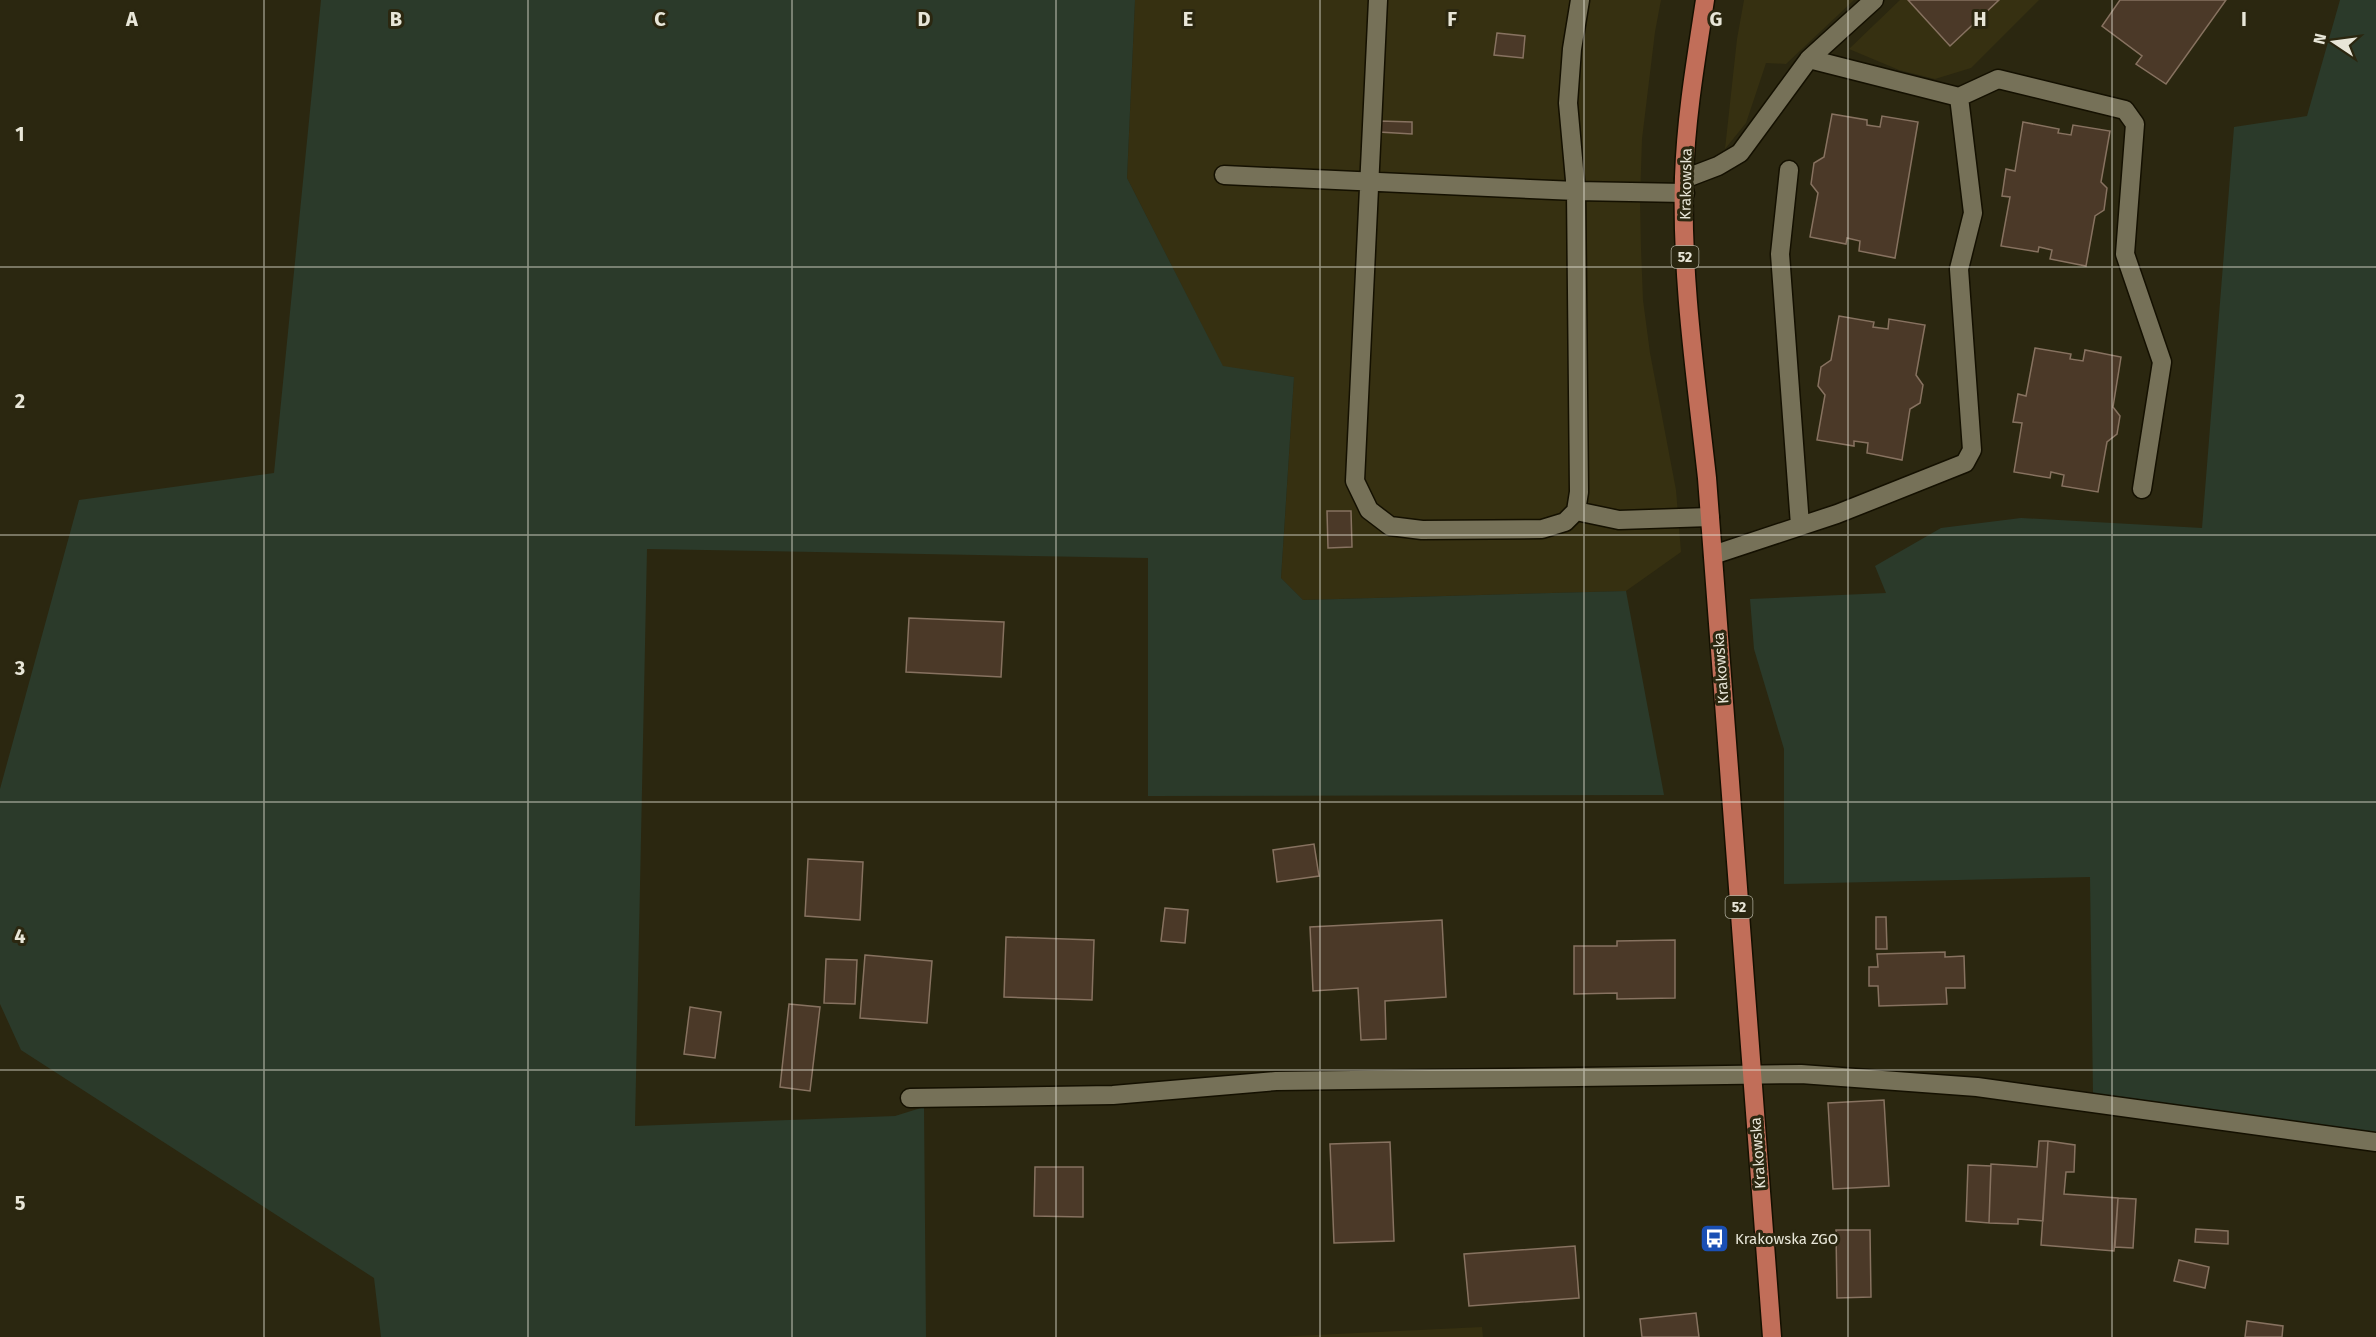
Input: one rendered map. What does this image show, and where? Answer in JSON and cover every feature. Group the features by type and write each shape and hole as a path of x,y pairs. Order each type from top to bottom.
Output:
{"main road":[{"name":"Krakowska","path":"1705,0 1689,104 1684,186 1685,262 1710,517 1772,1337"}],"street":[{"path":"1378,0 1355,481 1369,510 1390,526 1422,530 1542,529 1565,522 1576,511 1579,492 1576,191 1568,103 1572,49 1580,0"},
{"path":"1224,175 1576,191 1684,186 1740,153 1809,59 1874,0"},
{"path":"1809,59 1959,98 1998,79 2125,110 2135,124 2125,254 2162,362 2142,489"},
{"path":"1713,555 1837,514 1965,463 1972,450 1959,269 1973,213 1959,98"},
{"path":"1789,170 1780,254 1800,525"},
{"path":"1576,511 1618,520 1710,517"},
{"path":"910,1098 1113,1095 1276,1081 1801,1074 1977,1087 2376,1143"}],"shaded area":[{"path":"1135,0 1661,0 1642,139 1641,248 1643,300 1650,353 1676,490 1681,552 1626,591 1303,600 1281,578 1294,377 1223,367 1127,178"},
{"path":"1744,0 1854,0 1786,64 1766,63 1746,123 1725,149 1737,39"},
{"path":"1900,0 2039,0 1971,68 1935,79 1899,70 1849,49"},
{"path":"1482,1327 1483,1337 1274,1337"}],"green space":[{"path":"321,0 1135,0 1127,178 1223,366 1294,377 1281,578 1303,600 1626,591 1664,795 1148,796 1148,558 647,549 635,1126 895,1116 924,1107 926,1337 381,1337 374,1278 21,1050 0,1004 0,789 79,500 274,473"},
{"path":"2340,0 2376,0 2376,1133 2093,1094 2090,877 1784,884 1784,749 1754,649 1750,599 1886,593 1875,566 1941,528 2021,518 2202,528 2234,127 2307,116"}],"building":[{"path":"1908,0 1999,0 1950,46"},
{"path":"2120,0 2226,0 2166,84 2136,64 2142,56 2102,26"},
{"path":"1497,33 1525,36 1523,58 1494,55"},
{"path":"1832,114 1867,120 1867,125 1880,127 1882,116 1918,122 1895,258 1859,251 1860,241 1847,238 1846,244 1810,237 1818,193 1811,184 1814,163 1824,157"},
{"path":"1380,121 1412,122 1412,134 1379,132"},
{"path":"2023,122 2059,129 2058,133 2071,135 2073,125 2110,131 2101,182 2107,188 2104,210 2095,216 2086,266 2050,259 2052,250 2039,247 2038,252 2001,246 2010,197 2002,196 2006,169 2015,171"},
{"path":"1839,316 1874,322 1873,327 1888,329 1889,319 1925,325 1916,375 1923,385 1920,403 1910,409 1902,460 1867,453 1868,443 1854,441 1854,446 1817,440 1825,395 1818,386 1821,367 1831,360"},
{"path":"2035,348 2071,354 2070,359 2083,361 2085,350 2121,357 2113,407 2120,416 2117,434 2107,442 2098,492 2062,486 2064,475 2051,472 2050,478 2014,472 2022,423 2013,422 2018,394 2026,396"},
{"path":"1327,511 1351,511 1352,547 1328,548"},
{"path":"909,618 1004,622 1001,677 906,672"},
{"path":"1314,844 1319,876 1277,882 1273,850"},
{"path":"808,859 863,862 860,920 805,916"},
{"path":"1165,908 1188,910 1185,943 1161,941"},
{"path":"1876,917 1886,917 1887,949 1876,949"},
{"path":"1442,920 1446,997 1385,1001 1386,1039 1361,1040 1358,988 1313,991 1310,927"},
{"path":"1006,937 1094,940 1092,1000 1004,997"},
{"path":"1675,940 1675,998 1617,999 1617,993 1574,994 1574,946 1617,946 1617,941"},
{"path":"1945,952 1945,957 1964,956 1965,988 1946,988 1947,1004 1879,1006 1878,986 1869,986 1869,967 1878,967 1877,954"},
{"path":"865,955 932,961 927,1023 860,1018"},
{"path":"826,959 857,960 855,1004 824,1003"},
{"path":"789,1004 820,1007 810,1091 780,1087"},
{"path":"690,1007 721,1012 715,1058 684,1054"},
{"path":"1884,1100 1889,1186 1833,1189 1828,1103"},
{"path":"2039,1141 2048,1141 2043,1221 2018,1219 2018,1224 1989,1223 1991,1164 2037,1167"},
{"path":"2048,1141 2075,1145 2074,1172 2066,1172 2064,1194 2118,1198 2114,1251 2041,1245"},
{"path":"1390,1142 1394,1241 1334,1243 1330,1144"},
{"path":"1968,1165 1991,1166 1989,1223 1966,1221"},
{"path":"1035,1167 1083,1167 1083,1217 1034,1216"},
{"path":"2118,1198 2136,1199 2133,1248 2115,1247"},
{"path":"2196,1229 2228,1231 2228,1244 2195,1242"},
{"path":"1836,1230 1870,1230 1871,1297 1837,1298"},
{"path":"1575,1246 1579,1298 1469,1306 1464,1254"},
{"path":"2179,1260 2209,1267 2205,1288 2174,1281"},
{"path":"1696,1313 1699,1337 1642,1337 1640,1319"},
{"path":"2247,1321 2283,1326 2282,1337 2245,1337"}],"place":[{"name":"Krakowska ZGO","path":"1714,1239"}]}
